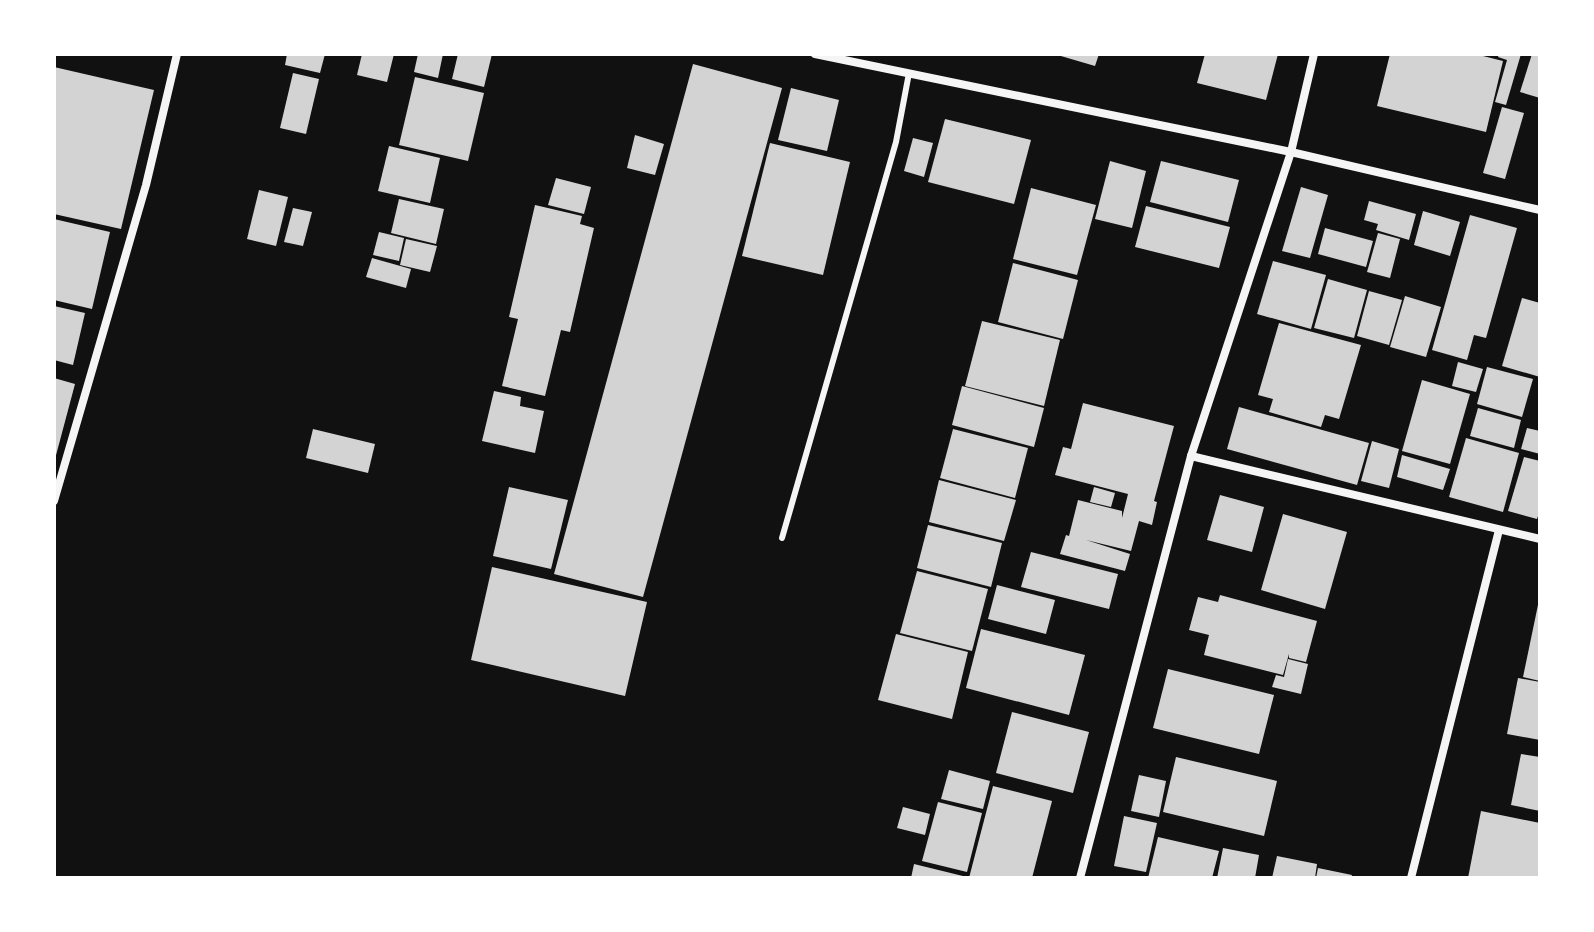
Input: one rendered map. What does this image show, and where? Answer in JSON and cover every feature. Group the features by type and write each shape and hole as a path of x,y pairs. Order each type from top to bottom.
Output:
{"street":[{"path":"54,501 146,185 177,54"},
{"path":"815,54 1291,152 1540,210"},
{"path":"1080,878 1191,456 1291,152 1314,54"},
{"path":"1191,456 1540,539"},
{"path":"1411,878 1499,530"}],"lane":[{"path":"782,538 896,142 909,73"}],"building":[{"path":"287,54 325,54 320,73 285,65"},
{"path":"362,54 394,54 387,82 357,75"},
{"path":"418,54 443,54 438,78 414,72"},
{"path":"458,54 492,54 484,87 452,79"},
{"path":"1054,54 1099,54 1095,66"},
{"path":"1205,54 1278,54 1266,100 1197,83"},
{"path":"1390,54 1475,54 1503,61 1486,132 1377,106"},
{"path":"1499,54 1521,54 1506,105 1495,102 1507,60 1498,57"},
{"path":"1532,54 1540,54 1540,98 1520,92"},
{"path":"693,64 782,88 643,597 554,574"},
{"path":"54,67 154,90 121,229 54,214"},
{"path":"293,73 319,79 306,134 280,128"},
{"path":"415,77 484,93 468,161 399,145"},
{"path":"791,88 839,100 827,151 778,140"},
{"path":"1502,107 1524,113 1505,179 1483,173"},
{"path":"945,119 1031,140 1014,204 928,182"},
{"path":"635,135 664,144 655,175 627,168"},
{"path":"913,138 933,143 924,177 904,171"},
{"path":"770,143 850,162 823,275 742,256"},
{"path":"389,146 440,158 430,203 378,191"},
{"path":"1110,161 1146,171 1132,228 1095,219"},
{"path":"1161,161 1239,180 1228,222 1150,202"},
{"path":"556,178 591,187 584,214 548,205"},
{"path":"1301,187 1328,195 1310,258 1282,251"},
{"path":"1031,188 1096,205 1077,275 1013,259"},
{"path":"259,190 288,197 276,246 247,239"},
{"path":"399,199 444,209 436,244 391,233"},
{"path":"1369,201 1416,214 1409,240 1376,230 1378,224 1364,220"},
{"path":"535,205 582,216 580,224 594,228 570,332 561,330 545,396 502,386 518,319 509,317"},
{"path":"1146,206 1230,227 1219,268 1135,247"},
{"path":"293,208 312,212 303,246 284,242"},
{"path":"1423,211 1460,222 1450,256 1414,245"},
{"path":"1470,215 1517,228 1486,338 1474,335 1467,360 1432,350"},
{"path":"54,219 110,232 92,309 54,300"},
{"path":"1325,228 1373,241 1366,267 1318,254"},
{"path":"379,232 404,238 399,261 373,255"},
{"path":"1378,233 1400,239 1390,278 1367,272"},
{"path":"406,239 437,246 430,272 400,265"},
{"path":"372,258 411,269 406,288 366,277"},
{"path":"1273,261 1326,275 1311,329 1257,314"},
{"path":"1013,263 1078,280 1063,339 998,322"},
{"path":"1328,279 1367,290 1354,338 1314,328"},
{"path":"1369,291 1402,300 1389,345 1357,336"},
{"path":"1405,296 1441,307 1426,357 1390,347"},
{"path":"1522,298 1540,303 1540,377 1502,366"},
{"path":"54,306 85,313 73,365 54,360"},
{"path":"982,321 1060,340 1044,406 965,386"},
{"path":"1279,323 1361,345 1339,419 1325,415 1321,427 1269,412 1273,399 1258,395"},
{"path":"1458,362 1483,369 1476,392 1452,386"},
{"path":"1487,367 1533,379 1522,417 1477,404"},
{"path":"54,378 75,384 55,459 54,459"},
{"path":"1422,380 1470,394 1450,464 1402,451"},
{"path":"962,386 1044,408 1034,447 952,425"},
{"path":"494,391 521,397 520,406 544,411 535,453 482,441"},
{"path":"1083,403 1174,426 1154,501 1157,502 1152,525 1139,521 1131,551 1086,540 1130,554 1125,571 1060,554 1066,535 1069,536 1078,500 1122,511 1122,518 1128,494 1055,475 1063,447 1071,449"},
{"path":"1239,407 1369,443 1357,485 1227,449"},
{"path":"1478,408 1521,420 1514,448 1470,436"},
{"path":"1527,428 1540,431 1540,454 1521,449"},
{"path":"313,429 375,444 368,473 306,458"},
{"path":"953,429 1028,448 1015,498 940,478"},
{"path":"1466,438 1519,453 1503,512 1449,497"},
{"path":"1372,441 1399,449 1389,488 1361,481"},
{"path":"1402,455 1450,469 1443,490 1397,477"},
{"path":"1524,457 1540,461 1540,510 1537,519 1508,511"},
{"path":"939,480 1016,500 1004,541 929,522"},
{"path":"509,487 568,500 551,569 493,556"},
{"path":"1094,487 1115,493 1111,507 1090,502"},
{"path":"1220,495 1264,507 1252,552 1207,540"},
{"path":"1283,514 1347,532 1325,609 1261,590"},
{"path":"928,525 1002,543 991,587 917,568"},
{"path":"1031,552 1118,574 1109,609 1021,587"},
{"path":"492,567 647,602 625,696 471,660"},
{"path":"917,571 988,589 972,651 900,633"},
{"path":"997,585 1055,600 1046,634 988,619"},
{"path":"1220,595 1317,621 1306,662 1289,658 1289,654 1283,675 1204,655 1209,635 1189,630 1198,597 1218,602"},
{"path":"1540,600 1540,681 1523,677"},
{"path":"981,629 1085,655 1069,715 966,688"},
{"path":"896,634 968,652 952,719 878,700"},
{"path":"1288,659 1308,664 1301,694 1272,687 1276,675 1284,677"},
{"path":"1168,669 1274,695 1259,754 1153,728"},
{"path":"1518,678 1540,682 1540,740 1507,734"},
{"path":"1012,712 1089,732 1073,793 996,773"},
{"path":"1521,754 1540,757 1540,811 1511,805"},
{"path":"1176,757 1277,781 1264,836 1163,812"},
{"path":"949,770 990,781 983,809 941,799"},
{"path":"1139,775 1166,781 1159,817 1131,811"},
{"path":"993,786 1052,801 1032,878 969,878"},
{"path":"938,802 982,813 967,872 922,861"},
{"path":"903,807 930,814 925,835 897,828"},
{"path":"1481,811 1540,823 1540,878 1468,878"},
{"path":"1124,816 1157,823 1146,872 1114,866"},
{"path":"1158,837 1219,851 1212,878 1148,878"},
{"path":"1223,848 1259,855 1255,878 1217,878"},
{"path":"1277,856 1317,864 1315,878 1272,878"},
{"path":"914,864 967,877 967,878 911,878"},
{"path":"1318,868 1352,875 1351,878 1316,878"}]}
